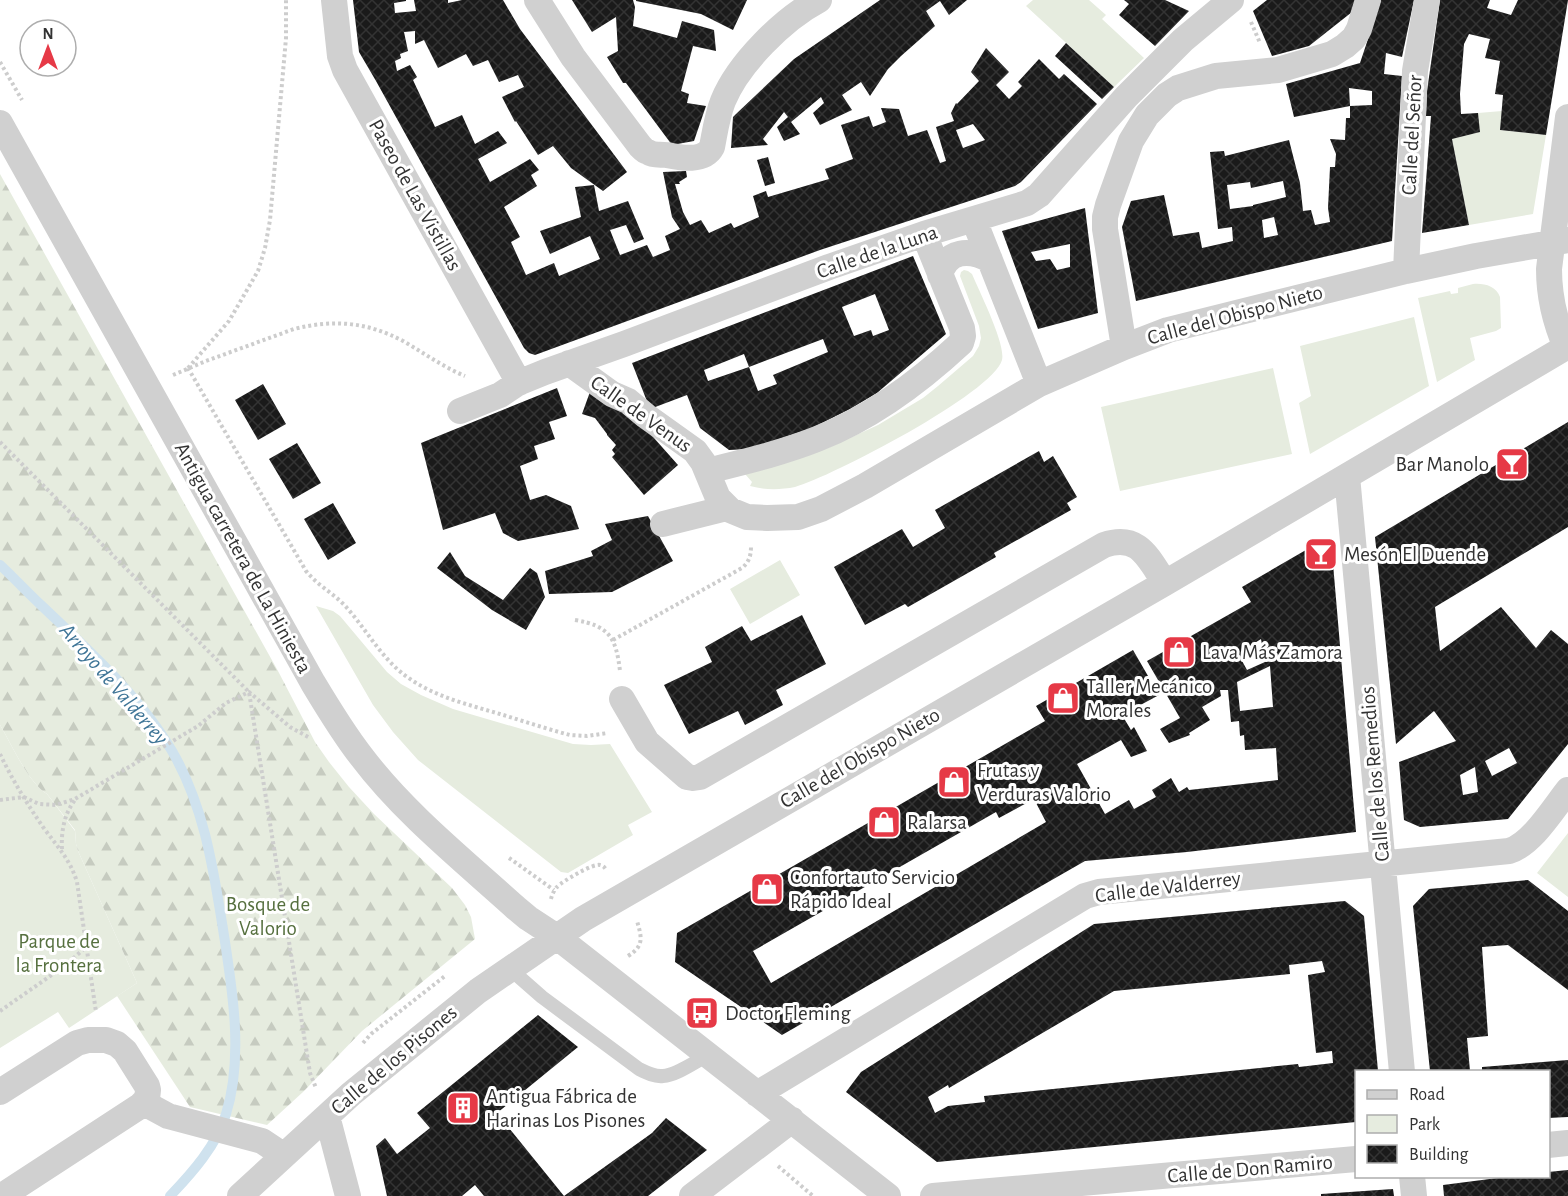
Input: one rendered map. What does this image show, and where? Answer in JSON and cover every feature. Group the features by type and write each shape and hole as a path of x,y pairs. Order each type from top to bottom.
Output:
{"street":[{"name":"Paseo de Las Vistillas","path":"334,0 340,56 345,70 519,382"},
{"path":"537,0 573,57 645,152 680,158 700,156 710,151 721,105 737,75 754,53 812,2"},
{"path":"1124,347 1105,230 1105,217 1128,149 1142,122 1167,95 1178,88 1216,76 1278,70 1332,54 1354,38 1368,0"},
{"name":"Calle del Señor","path":"1406,272 1415,71 1427,0"},
{"name":"Calle de la Luna","path":"460,411 500,395 519,382 829,267 924,234 1022,205 1035,198 1126,97 1183,40 1235,4"},
{"path":"1567,347 1557,322 1550,293 1549,269 1560,242 1568,117"},
{"name":"Antigua carretera de La Hiniesta","path":"0,123 313,683 342,730 371,769 412,813 528,918 557,936 888,1196"},
{"path":"974,220 1039,384"},
{"path":"737,512 718,498 707,471 816,440 855,421 884,405 920,379 958,346 962,340 962,328 924,234"},
{"name":"Calle del Obispo Nieto","path":"663,524 737,512 788,518 810,514 890,471 1039,384 1168,330 1406,272 1560,242"},
{"path":"940,275 949,259 958,254 969,252 990,260"},
{"name":"Calle del Obispo Nieto","path":"557,936 598,909 1165,583 1567,347"},
{"name":"Calle de Venus","path":"569,363 612,394 628,401 689,446 699,456 707,471"},
{"name":"Calle de los Remedios","path":"1347,476 1402,1070"},
{"path":"622,699 650,745 687,777 700,777 1104,545 1120,541 1135,545 1146,556 1165,583"},
{"name":"Calle de Valderrey","path":"758,1094 1085,896 1099,892 1509,851 1529,839 1568,790"},
{"name":"Calle de los Pisones","path":"240,1196 351,1094 468,999 557,936"},
{"path":"0,1092 77,1043 101,1039 111,1041 125,1051 147,1086 148,1095 144,1103 2,1196"},
{"path":"144,1103 168,1116 256,1139 274,1149 281,1157"},
{"path":"327,1116 348,1196"},
{"path":"692,1196 792,1120"},
{"path":"1550,1145 1568,1143"},
{"name":"Calle de Don Ramiro","path":"933,1196 1034,1192 1355,1159"},
{"path":"1412,1178 1414,1196"}],"lane":[{"path":"509,968 551,1004 639,1069 652,1075 672,1074 708,1055"}],"path":[{"path":"188,369 229,321 258,271 265,249 270,220 286,38 286,0"},
{"path":"1235,4 1259,41"},
{"path":"0,62 22,102"},
{"path":"188,369 294,329 340,322 386,333 471,378"},
{"path":"168,365 174,375"},
{"path":"188,369 306,572 346,607 392,664 408,678 455,700 570,735 596,735 636,724"},
{"path":"0,442 249,692 290,727 317,740 324,740 342,730"},
{"path":"613,640 735,573 748,563 752,547 737,512"},
{"path":"575,620 597,625 613,640 618,656 622,699"},
{"path":"0,800 24,797 47,805 57,805 75,799 198,726 226,703 249,692"},
{"path":"249,692 310,1073 327,1116"},
{"path":"0,754 24,797 62,850 73,870 77,882 101,1039"},
{"path":"62,850 66,818 75,799"},
{"path":"507,856 554,890 564,881 597,864 608,873"},
{"path":"634,914 641,942 635,952"},
{"path":"0,1011 86,947"},
{"path":"774,1163 813,1196"}],"green space":[{"path":"1033,0 1089,0 1106,15 1102,19 1144,58 1114,87 1026,6"},
{"path":"1502,111 1500,130 1546,135 1533,214 1469,225 1452,139 1479,132 1478,113"},
{"name":"Bosque de Valorio","path":"0,174 278,671 315,742 349,787 374,814 452,888 471,917 475,939 362,1031 303,1092 267,1125 190,1107 117,996 137,983 78,851 75,830 27,773 0,725"},
{"path":"964,270 972,274 1000,342 1002,360 992,375 942,412 841,468 795,487 772,489 750,486 752,482 745,474 828,448 878,425 923,398 973,356 981,338 979,326 960,276"},
{"path":"1473,284 1489,286 1498,293 1501,328 1470,338 1475,360 1437,382 1418,298 1450,291 1451,294 1458,293 1458,288"},
{"path":"1414,317 1429,386 1310,454 1299,403 1311,396 1300,346"},
{"path":"1273,368 1292,454 1120,491 1101,407"},
{"path":"780,560 800,595 750,624 730,589"},
{"path":"316,606 333,611 340,616 387,672 401,684 421,695 453,709 573,744 610,744 652,812 628,825 633,835 568,873 561,872 418,760 373,705"},
{"name":"Parque de la Frontera","path":"0,725 27,773 47,794 75,831 78,851 137,983 69,1028 58,1012 0,1048"},
{"path":"1568,833 1568,897 1537,873"}],"building":[{"path":"353,0 406,0 394,3 395,13 416,11 414,0 448,0 448,3 462,0 503,0 520,29 627,172 603,191 571,168 553,146 538,155 515,122 502,97 524,87 518,75 499,82 488,60 473,66 466,54 438,68 424,40 415,44 415,31 404,32 408,51 400,54 401,58 395,61 397,71 410,65 417,77 413,80 435,127 462,115 475,144 498,131 507,143 478,159 490,182 530,159 539,170 531,175 537,186 504,207 520,237 511,242 526,275 554,263 559,276 600,259 590,236 550,254 540,231 581,217 575,187 594,185 599,211 628,201 644,239 634,243 626,225 610,230 620,255 647,245 653,257 670,250 665,236 680,229 672,217 663,172 686,171 687,177 679,182 680,184 675,184 683,212 690,225 701,220 709,233 731,223 734,228 759,217 753,196 766,191 768,197 829,179 825,169 853,159 841,125 869,116 873,127 886,122 881,108 899,109 908,136 927,130 940,163 946,161 936,127 954,121 951,113 956,103 979,81 971,72 986,48 1009,72 996,85 1009,99 1022,86 1018,82 1039,59 1059,79 1064,74 1097,104 1015,186 820,250 535,355 524,348 359,52","holes":["973,124 985,140 963,148 956,130"]},
{"path":"572,0 633,0 635,7 633,26 677,38 682,21 714,30 716,51 693,46 681,91 689,94 687,103 706,106 694,141 672,145 626,83 623,83 607,57 618,51 616,17 592,32"},
{"path":"636,0 747,0 733,30 701,14"},
{"path":"880,0 967,0 949,15 940,1 926,11 935,26 888,69 870,96 861,82 842,95 852,110 820,125 813,113 824,103 821,97 791,122 800,134 784,141 777,127 788,117 784,112 763,139 768,145 731,148 733,117 736,114 794,59"},
{"path":"1124,0 1165,0 1189,11 1155,46 1119,15 1129,4"},
{"path":"1267,0 1356,0 1352,12 1309,46 1272,56 1253,11"},
{"path":"1381,0 1414,0 1402,57 1386,53 1384,74 1402,76 1392,241 1136,301 1122,227 1131,201 1164,195 1173,236 1199,232 1202,248 1233,241 1232,227 1218,229 1210,152 1224,151 1225,156 1289,140 1300,183 1303,211 1311,210 1315,225 1330,222 1328,208 1330,167 1335,167 1336,154 1330,139 1345,140 1346,118 1350,118 1350,106 1294,117 1286,84 1360,63","holes":["1349,88 1372,91 1372,105 1350,106","1283,181 1286,197 1253,206 1230,209 1227,185 1250,182 1251,188","1274,217 1278,235 1264,238 1262,220"]},
{"path":"1440,0 1490,0 1487,8 1511,15 1518,0 1568,0 1546,135 1500,130 1503,95 1495,94 1500,61 1485,58 1490,39 1469,34 1464,44 1460,94 1461,114 1478,113 1480,132 1452,139 1469,225 1422,233 1431,116 1426,116 1427,91"},
{"path":"1066,43 1114,87 1102,99 1055,56"},
{"path":"768,157 775,183 765,186 757,160"},
{"path":"1085,208 1098,313 1038,329 1002,231","holes":["1070,244 1070,267 1057,270 1050,259 1036,261 1031,252"]},
{"path":"913,256 946,334 877,393 850,409 812,428 749,449 729,450 700,428 687,395 650,409 632,363","holes":["875,294 889,330 873,336 871,330 854,336 842,307","823,339 828,352 773,375 777,384 758,391 749,367","744,354 749,367 708,381 704,370"]},
{"path":"263,384 286,424 258,440 235,400"},
{"path":"557,388 567,416 549,422 555,439 534,446 538,459 520,466 530,500 546,495 571,506 579,529 518,541 503,533 495,513 443,530 421,443"},
{"path":"591,389 623,403 678,465 644,495 612,457 615,454 612,450 616,445 595,418 582,414"},
{"path":"1568,422 1568,527 1435,607 1440,651 1501,607 1536,648 1551,630 1568,644 1568,744 1508,819 1420,827 1404,820 1399,762 1456,741 1434,711 1396,744 1375,537","holes":["1509,748 1517,763 1492,776 1485,761","1475,767 1478,792 1463,795 1460,775"]},
{"path":"297,443 321,483 293,499 269,459"},
{"path":"1039,451 1044,462 1053,456 1077,497 1067,503 1071,510 994,553 996,557 908,607 905,604 865,625 834,567 902,529 913,547 945,528 935,510"},
{"path":"333,503 356,543 328,560 304,519"},
{"path":"648,516 673,561 612,592 549,594 545,571 593,556 591,551 612,540 605,524"},
{"path":"1318,543 1332,552 1356,832 1187,852 1085,861 782,1035 675,962 677,933 1045,721 1036,706 1133,650 1159,695 1122,715 1131,730 1134,727 1147,751 1131,757 1121,740 1077,764 1105,814 1129,800 1134,809 1156,797 1152,790 1171,778 1179,792 1187,787 1189,790 1278,780 1276,748 1245,750 1244,735 1240,736 1239,721 1231,722 1228,690 1220,690 1221,696 1202,707 1210,720 1189,733 1190,735 1169,743 1160,729 1180,718 1147,661 1251,602 1242,587","holes":["1261,639 1265,662 1247,670 1241,659 1242,651","1270,666 1273,707 1240,711 1237,682","1034,799 1046,822 771,983 753,951 996,812 999,818"]},
{"path":"450,552 465,576 503,600 530,568 537,573 545,597 526,630 492,610 437,568"},
{"path":"802,615 826,664 776,690 783,705 745,725 738,711 689,734 664,685 712,662 705,647 742,626 751,641"},
{"path":"1528,880 1568,911 1568,990 1508,945 1482,947 1488,1036 1467,1038 1470,1070 1430,1070 1413,906 1429,889"},
{"path":"1345,901 1364,916 1378,1070 1355,1070 1355,1122 937,1162 846,1092 861,1072 1094,924","holes":["1322,961 1325,972 1308,975 1316,1053 1332,1051 1333,1063 1299,1067 1298,1064 984,1096 985,1102 948,1106 935,1113 928,1097 948,1085 949,1088 1114,991 1290,974 1289,965"]},
{"name":"Antigua Fábrica de Harinas Los Pisones","path":"538,1015 578,1047 497,1113 564,1196 484,1196 475,1185 462,1196 387,1196 376,1146 385,1138 397,1154 430,1128 417,1113"},
{"path":"1568,1060 1568,1117 1550,1118 1550,1070 1482,1070 1482,1067"},
{"path":"666,1118 707,1150 648,1196 564,1196 652,1133"},
{"path":"1568,1170 1568,1196 1444,1196 1443,1185 1497,1178 1550,1178 1550,1172"},
{"path":"1393,1189 1394,1196 1321,1196 1321,1194"}],"waterway":[{"name":"Arroyo de Valderrey","path":"0,565 95,657 145,711 183,772 206,837 230,974 235,1022 234,1069 226,1114 217,1137 195,1168 170,1196"}],"place":[{"name":"Bar Manolo","path":"1512,464"},
{"name":"Mesón El Duende","path":"1321,554"},
{"name":"Lava Más Zamora","path":"1179,652"},
{"name":"Taller Mecánico Morales","path":"1063,698"},
{"name":"Frutas y Verduras Valorio","path":"954,782"},
{"name":"Ralarsa","path":"884,822"},
{"name":"Confortauto Servicio Rápido Ideal","path":"767,889"},
{"name":"Doctor Fleming","path":"702,1013"},
{"name":"Antigua Fábrica de Harinas Los Pisones","path":"463,1108"}]}
